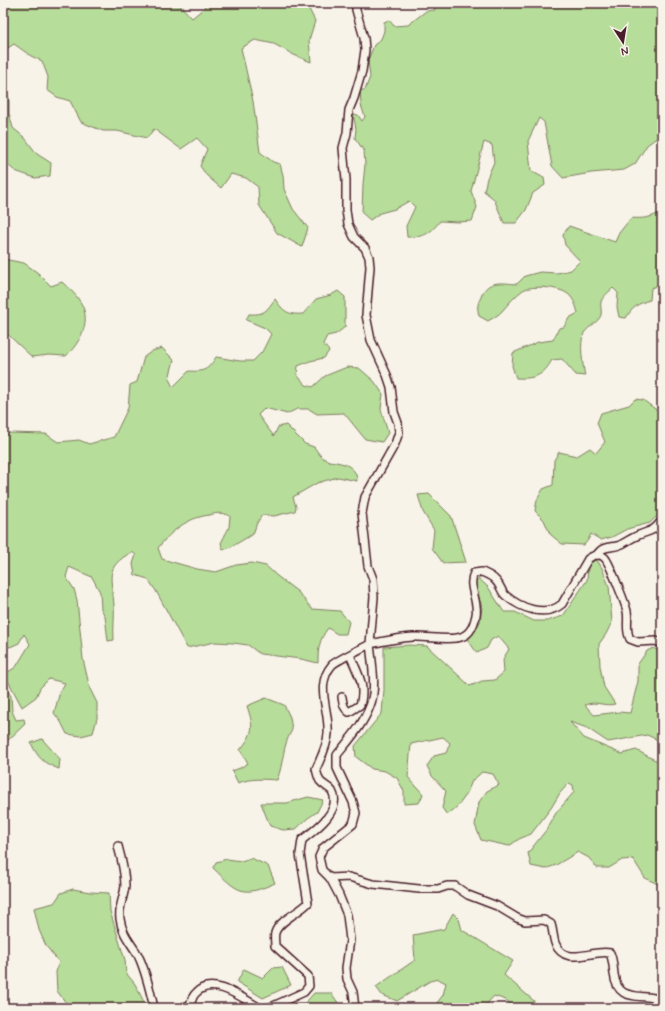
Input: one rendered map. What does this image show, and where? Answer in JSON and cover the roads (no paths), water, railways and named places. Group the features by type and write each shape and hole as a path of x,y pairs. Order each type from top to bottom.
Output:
{"street":[{"path":"355,1008 353,992 347,979 346,968 350,940 347,915 330,878 322,870 319,857 323,848 353,824 356,813 353,802 337,768 336,755 358,730 371,706 374,684 370,644 374,597 373,579 368,566 362,513 365,497 395,444 399,432 398,422 394,412 391,387 371,340 366,315 370,267 369,257 365,248 354,237 348,224 346,210 346,180 343,148 347,133 349,110 362,71 365,50 364,38 356,10 356,3"},
{"path":"597,555 600,550 606,547 622,544 639,535 649,533 656,528 662,520"},
{"path":"266,1008 304,992 308,986 308,976 275,946 275,932 282,923 303,909 308,903 300,854 302,840 333,810 335,798 331,790 320,780 316,769 326,747 328,732 322,688 327,673 333,664 370,644 413,637 454,638 462,637 469,633 476,615 476,602 471,578 474,573 482,572 496,580 504,594 528,608 548,612 562,604 588,559 592,555 604,557 608,563 623,599 628,619 627,633 630,639 638,642 656,641 662,644"},
{"path":"342,697 343,705 349,712 360,705 363,697 363,686 350,656"},
{"path":"118,846 122,859 124,886 119,918 123,932 137,954 145,971 154,1008"},
{"path":"330,878 349,877 373,884 419,889 438,889 447,886 455,886 468,895 497,906 517,918 526,921 544,920 551,924 555,942 560,951 570,956 595,954 603,951 610,953 613,960 615,984 620,990 626,994 654,998 658,1008"},
{"path":"189,1008 194,994 202,988 213,986 232,991 260,1008"}]}
